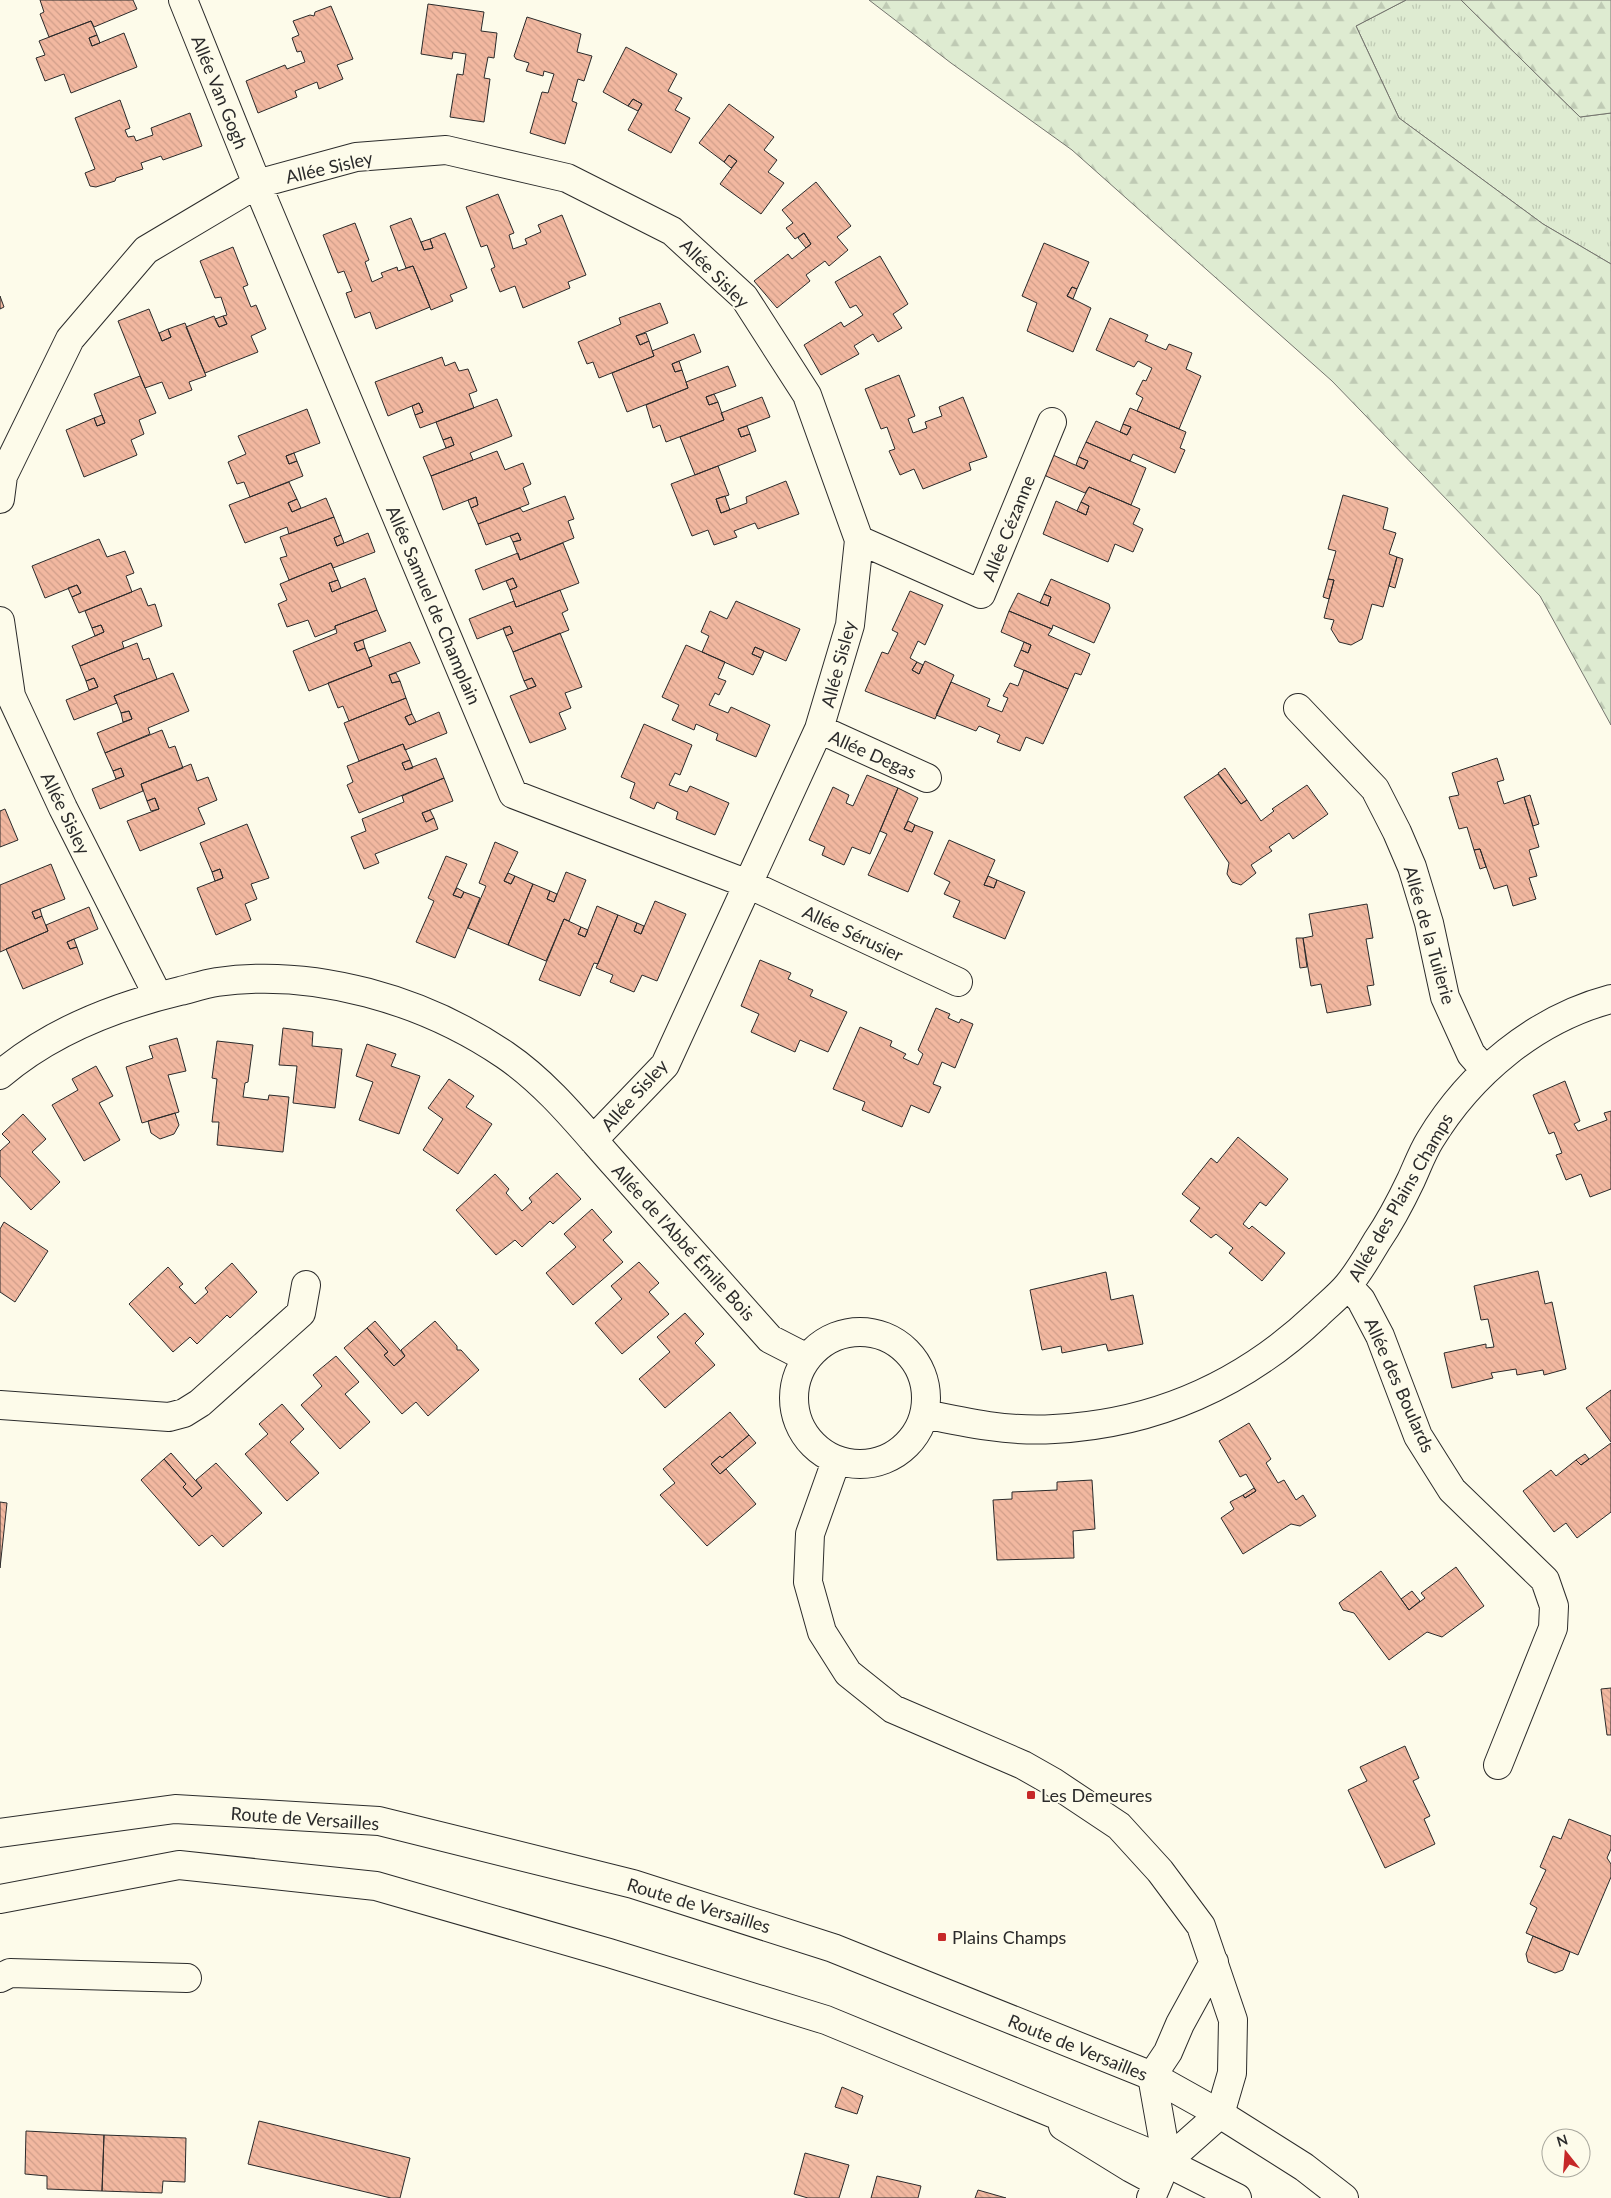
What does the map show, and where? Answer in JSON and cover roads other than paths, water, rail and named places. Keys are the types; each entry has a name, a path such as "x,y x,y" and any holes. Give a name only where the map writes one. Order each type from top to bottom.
{"street":[{"name":"Allée Van Gogh","path":"183,0 256,184"},
{"name":"Allée Sisley","path":"0,499 3,476 70,339 146,250 256,184 356,156 446,150 567,178 672,231 744,297 807,394 859,540 850,626 819,729 665,1065 593,1140"},
{"name":"Allée Samuel de Champlain","path":"256,184 513,794 748,884"},
{"name":"Allée Cézanne","path":"859,540 981,594 1052,422"},
{"name":"Allée Sisley","path":"0,621 11,696 63,808 158,996"},
{"name":"Allée de la Tuilerie","path":"1298,708 1375,789 1398,832 1412,867 1429,923 1444,997 1471,1054 1485,1070"},
{"name":"Allée Degas","path":"819,729 927,778"},
{"name":"Allée Sérusier","path":"748,884 958,982"},
{"name":"Allée de l'Abbé Émile Bois","path":"0,1075 54,1039 104,1014 158,996 217,982 278,979 339,986 398,1001 454,1024 506,1056 553,1095 770,1339 807,1358"},
{"name":"Allée des Plains Champs","path":"925,1414 988,1427 1053,1430 1118,1422 1180,1403 1247,1370 1292,1338 1348,1286 1378,1240 1429,1142 1454,1104 1485,1070 1533,1033 1588,1005 1611,999"},
{"path":"0,1405 169,1417 184,1413 200,1403 301,1313 306,1285"},
{"name":"Allée des Boulards","path":"1348,1286 1361,1300 1380,1336 1418,1436 1452,1490 1545,1580 1554,1606 1553,1628 1498,1764"},
{"path":"852,1332 869,1333 900,1345 911,1356 919,1369 924,1383 926,1398 925,1414 918,1431 906,1446 891,1457 873,1464 855,1465 836,1461 818,1451 804,1435 795,1417 793,1396 795,1382 807,1358 820,1345 835,1337 852,1332"},
{"path":"836,1461 810,1534 808,1582 822,1632 848,1672 893,1709 1023,1765 1054,1782 1119,1826 1160,1871 1201,1926 1233,2020 1232,2074 1220,2114 1158,2180"},
{"name":"Route de Versailles","path":"0,1833 175,1809 379,1821 633,1884 833,1948 1152,2076 1220,2114 1304,2167 1344,2198"},
{"path":"2,1899 178,1865 376,1886 609,1952 826,2020 1028,2104 1158,2180 1237,2198"},
{"path":"1158,2180 1152,2076 1168,2052 1180,2024 1214,1962"},
{"path":"0,1978 10,1973 187,1978"}],"place":[{"name":"Les Demeures","path":"1031,1795"},
{"name":"Plains Champs","path":"942,1937"}]}
